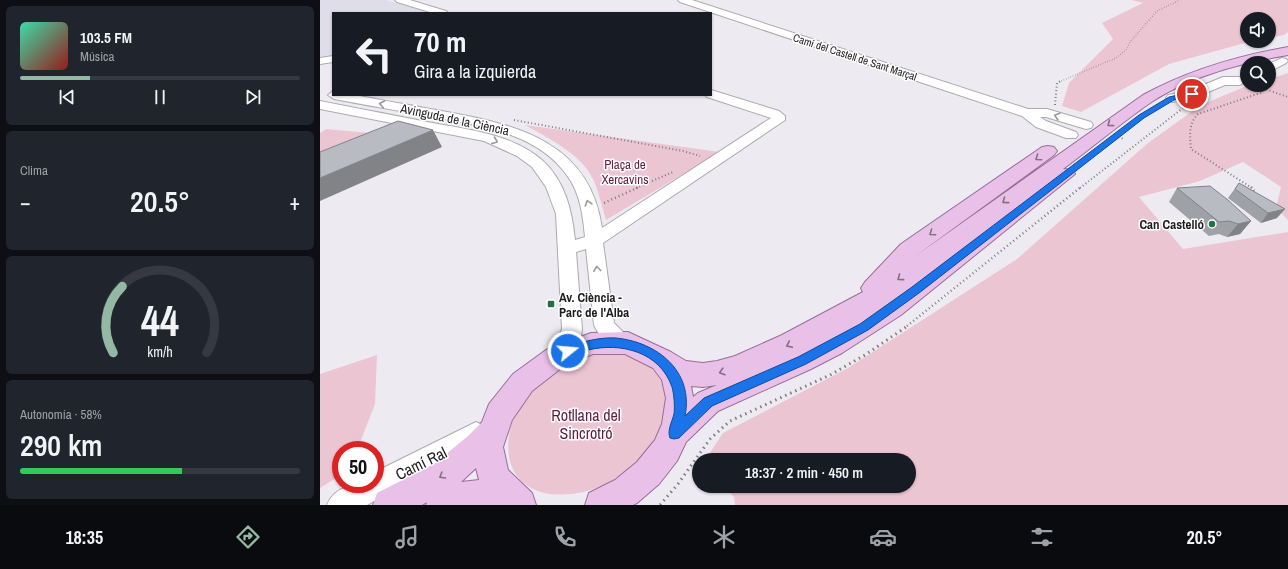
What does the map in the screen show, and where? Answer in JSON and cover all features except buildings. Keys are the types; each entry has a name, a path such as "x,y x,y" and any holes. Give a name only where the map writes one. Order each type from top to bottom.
{"main road":[{"path":"861,306 888,270 909,249 1078,130 1131,95 1164,78 1217,59 1282,54"},
{"path":"389,505 445,475 479,446 495,424 508,399 525,379 540,367 562,354 588,345 621,343 649,351 666,364 686,374 703,375 726,371 792,344 861,306 1148,98 1172,85 1211,70 1254,58 1282,54"},
{"path":"674,433 708,402 808,358 833,345 886,312 1142,117 1179,102 1210,81 1240,71"},
{"path":"601,505 629,496 660,459 674,433 680,413 680,395 675,378 666,364"},
{"path":"495,424 489,449 490,465 495,480 512,499"},
{"path":"442,505 459,498 512,499"}],"street":[{"path":"400,0 440,12"},
{"name":"Camí del Castell de Sant Marçal","path":"683,0 1027,114 1041,124 1078,130"},
{"path":"1276,65 1282,54"},
{"path":"320,61 332,59"},
{"path":"1179,102 1192,94 1224,81 1240,81"},
{"name":"Avinguda de la Ciència","path":"320,92 332,95"},
{"path":"566,248 594,241 778,120 778,116 774,114 712,94"},
{"name":"Avinguda de la Ciència","path":"339,96 484,123 521,134 535,140 560,157 578,179 590,208 604,324 609,334 621,343"},
{"name":"Avinguda de la Ciència","path":"320,105 488,138 522,153 537,164 554,186 563,211 572,330 562,354"},
{"name":"Camí del Castell de Sant Marçal","path":"1027,114 1047,113 1078,130"},
{"name":"Camí Ral","path":"348,500 464,442 495,424"}],"path":[{"path":"1047,113 1054,108 1056,102 1057,83 1116,58 1126,50 1130,42 1156,11 1180,0"},
{"path":"1257,195 1250,186 1191,150 1190,124 1192,119 1198,114 1263,92"},
{"path":"1274,92 1288,97"},
{"path":"660,505 681,483 712,435 730,421 830,375 899,333 1154,128 1179,102"},
{"path":"514,120 675,150 704,157 698,160"},
{"path":"604,203 677,170"}],"shaded area":[{"path":"320,0 386,0 427,12 332,12 332,57 320,59"}],"green space":[{"path":"1132,0 1288,0 1288,32 1284,35 1276,37 1276,12 1240,12 1240,44 1169,64 1081,112 1062,106 1069,83 1113,39 1102,23 1143,3"},
{"path":"1288,73 1288,220 1276,208 1281,187 1243,162 1200,181 1139,197 1183,249 1288,232 1288,505 735,505 734,497 730,493 916,493 916,453 710,453 723,433 848,368 1017,259 1148,143 1201,105 1240,89 1240,92 1276,92 1276,77"},
{"name":"Plaça de Xercavins","path":"525,125 720,152 606,220 594,181 582,163 564,148"},
{"path":"326,129 404,136 320,172 320,133"},
{"name":"Rotllana del Sincrotró","path":"613,353 645,364 662,382 666,407 658,433 640,458 615,479 584,492 550,494 533,489 520,480 513,468 509,454 509,440 512,424 526,396 550,375 574,361 592,355"},
{"path":"377,355 375,404 361,441 332,441 332,481 320,488 320,374"}],"place":[{"name":"Can Castelló","path":"1212,224"},
{"name":"Av. Ciència - Parc de l'Alba","path":"551,304"}],"route":[{"path":"568,351 588,345 615,343 638,347 649,351 658,357 666,364 672,373 679,389 680,413 674,433 708,402 802,361 864,327 916,290 1142,117 1172,98 1192,94"}]}
